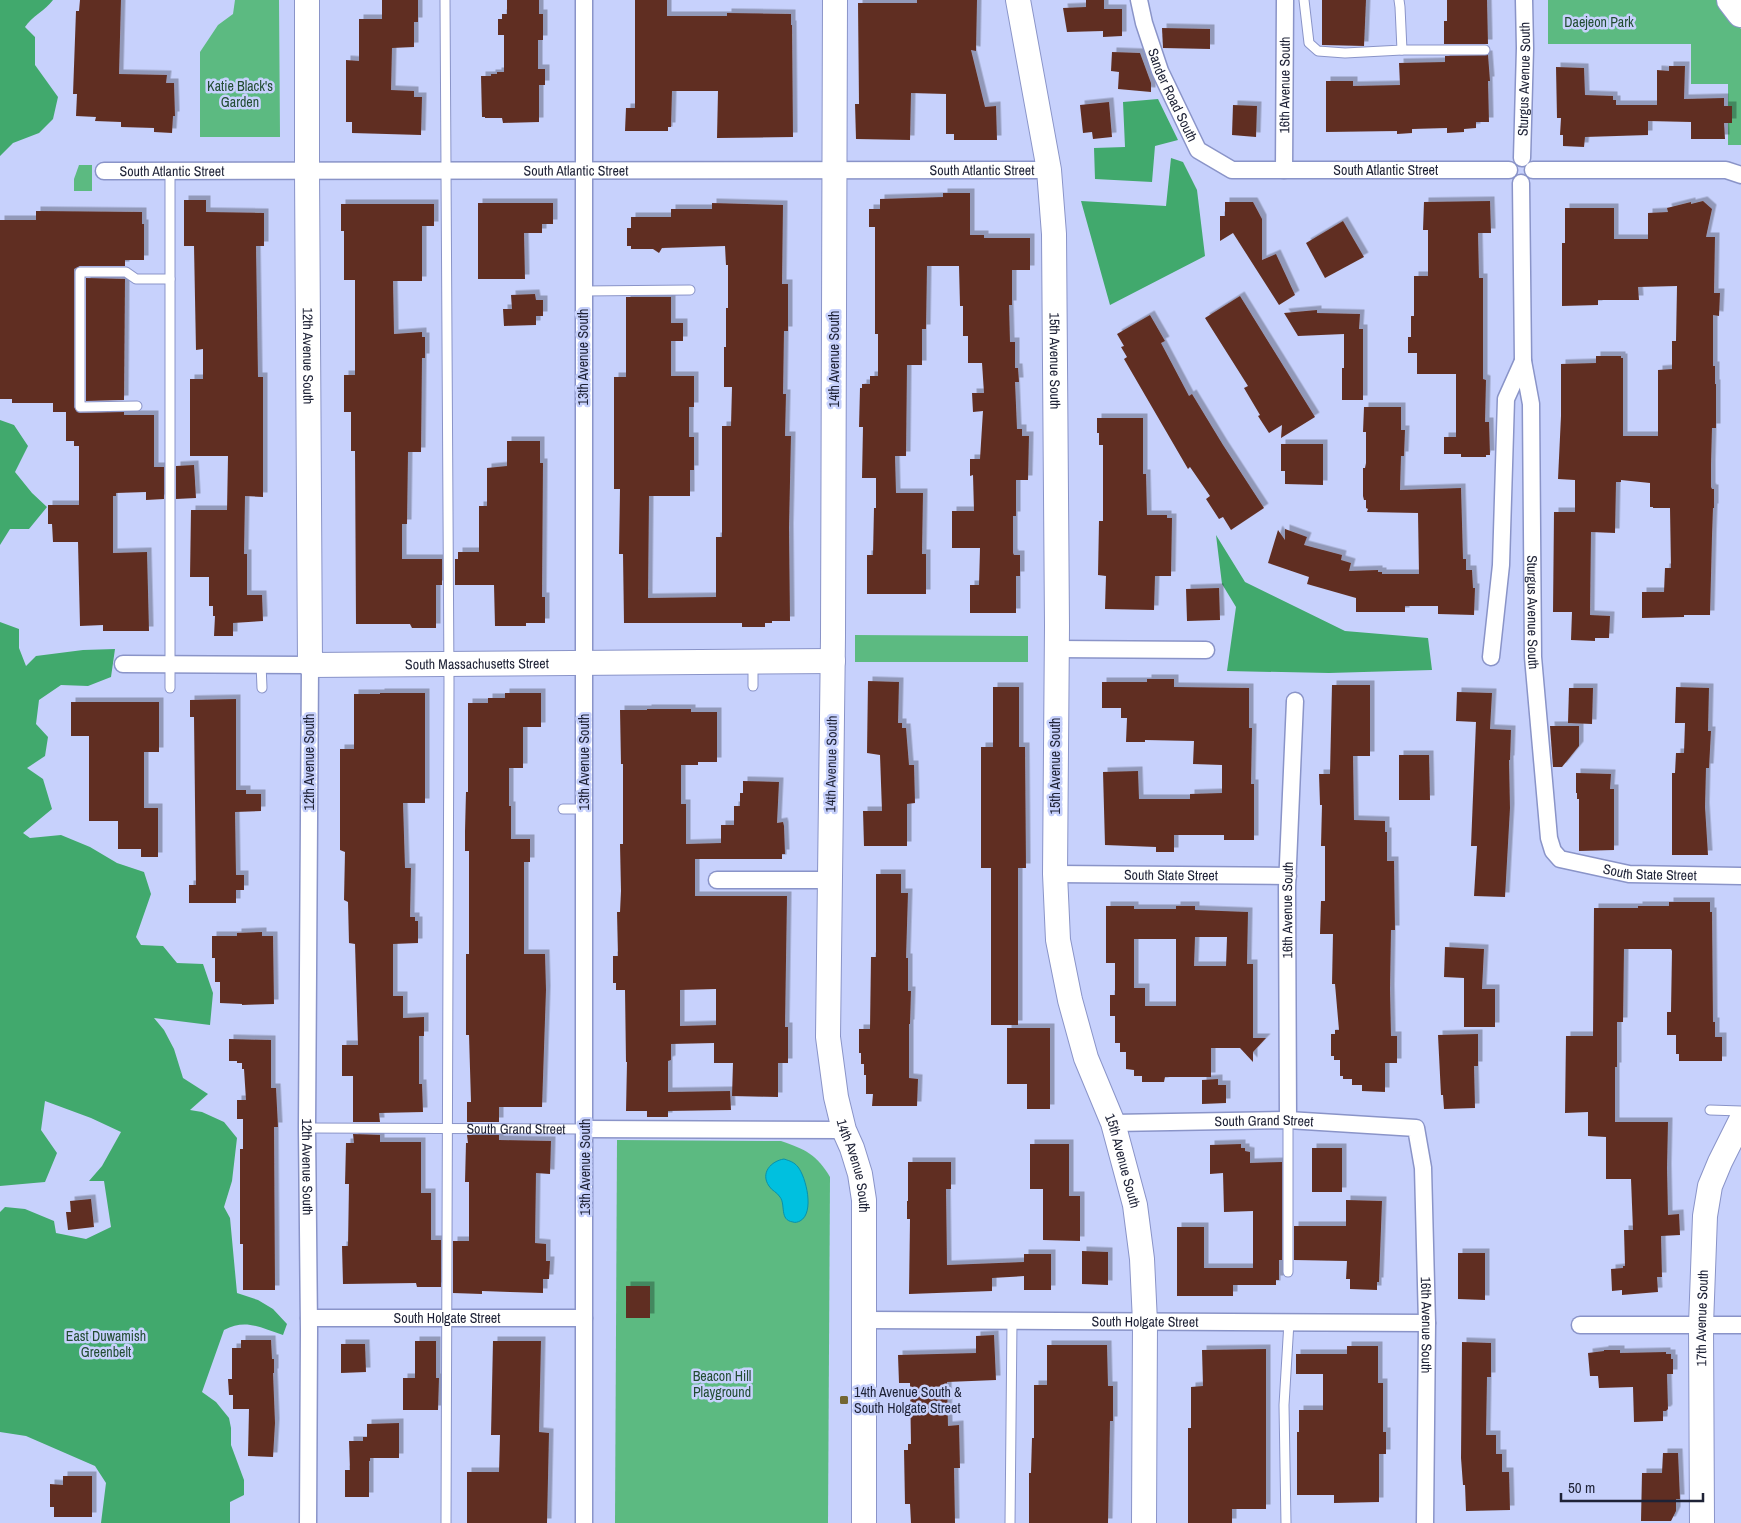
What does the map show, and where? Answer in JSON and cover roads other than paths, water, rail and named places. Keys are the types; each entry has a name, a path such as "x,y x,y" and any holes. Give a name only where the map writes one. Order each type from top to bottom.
{"highway":[{"path":"1731,0 1741,13"}],"street":[{"name":"12th Avenue South","path":"308,0 307,171 310,665 307,1128 309,1318 308,1523"},
{"name":"13th Avenue South","path":"584,0 584,1523"},
{"name":"14th Avenue South","path":"835,0 833,661 828,1037 831,1071 844,1130 860,1174 864,1200 864,1523"},
{"name":"15th Avenue South","path":"1018,0 1048,170 1054,234 1056,650 1054,874 1058,940 1070,1000 1086,1058 1114,1122 1135,1205 1142,1259 1144,1322 1144,1523"},
{"name":"Sander Road South","path":"1139,0 1144,23 1160,71 1198,150 1232,170"},
{"name":"16th Avenue South","path":"1284,170 1285,0"},
{"name":"Sturgus Avenue South","path":"1522,158 1525,48 1524,0"},
{"path":"1522,158 1531,162 1533,170 1529,180 1521,183 1510,177 1508,170 1513,161 1522,158"},
{"name":"South Atlantic Street","path":"104,171 1048,170"},
{"name":"South Atlantic Street","path":"1232,170 1508,170"},
{"path":"1533,170 1726,170 1740,174"},
{"name":"Sturgus Avenue South","path":"1521,183 1523,362 1531,404 1533,657 1550,838 1553,851 1560,859"},
{"name":"Sturgus Avenue South","path":"1490,657 1501,565 1506,399 1523,362"},
{"path":"1056,650 1206,650"},
{"name":"South Massachusetts Street","path":"123,664 310,665 833,661"},
{"name":"16th Avenue South","path":"1288,1120 1288,876 1295,700"},
{"name":"South State Street","path":"1560,859 1629,874 1741,876"},
{"name":"South State Street","path":"1054,874 1288,876"},
{"path":"717,880 829,880"},
{"name":"South Grand Street","path":"1114,1122 1288,1120 1416,1128"},
{"name":"17th Avenue South","path":"1702,1523 1701,1325 1705,1216 1710,1186 1741,1120"},
{"name":"16th Avenue South","path":"1416,1128 1423,1168 1427,1324 1426,1523"},
{"name":"South Grand Street","path":"585,1129 844,1130"},
{"name":"South Holgate Street","path":"309,1318 584,1318"},
{"name":"South Holgate Street","path":"864,1320 1427,1324"},
{"path":"1580,1325 1741,1325"}],"lane":[{"path":"445,0 449,664 446,1523"},
{"path":"1304,0 1308,43 1318,51 1345,53 1402,50 1485,50"},
{"path":"1399,0 1402,50"},
{"path":"170,171 170,688"},
{"path":"137,406 80,407 80,272 126,272 136,279 170,279"},
{"path":"583,291 690,290"},
{"path":"753,662 753,686"},
{"path":"261,664 262,688"},
{"path":"563,809 584,808"},
{"path":"1710,1110 1741,1111"},
{"path":"1288,1120 1288,1272"},
{"name":"South Grand Street","path":"307,1128 585,1129"},
{"path":"1010,1523 1012,1321"},
{"path":"1286,1523 1284,1405 1289,1322"}],"water":[{"path":"784,1159 798,1167 804,1179 808,1195 805,1217 796,1222 789,1221 784,1215 782,1200 770,1188 766,1177 766,1172 771,1165"}],"place":[{"name":"14th Avenue South & South Holgate Street","path":"844,1400"}],"park label":[{"name":"Daejeon Park","path":"1599,22"},
{"name":"Katie Black's Garden","path":"240,94"},
{"name":"East Duwamish Greenbelt","path":"106,1344"},
{"name":"Beacon Hill Playground","path":"722,1384"}]}
